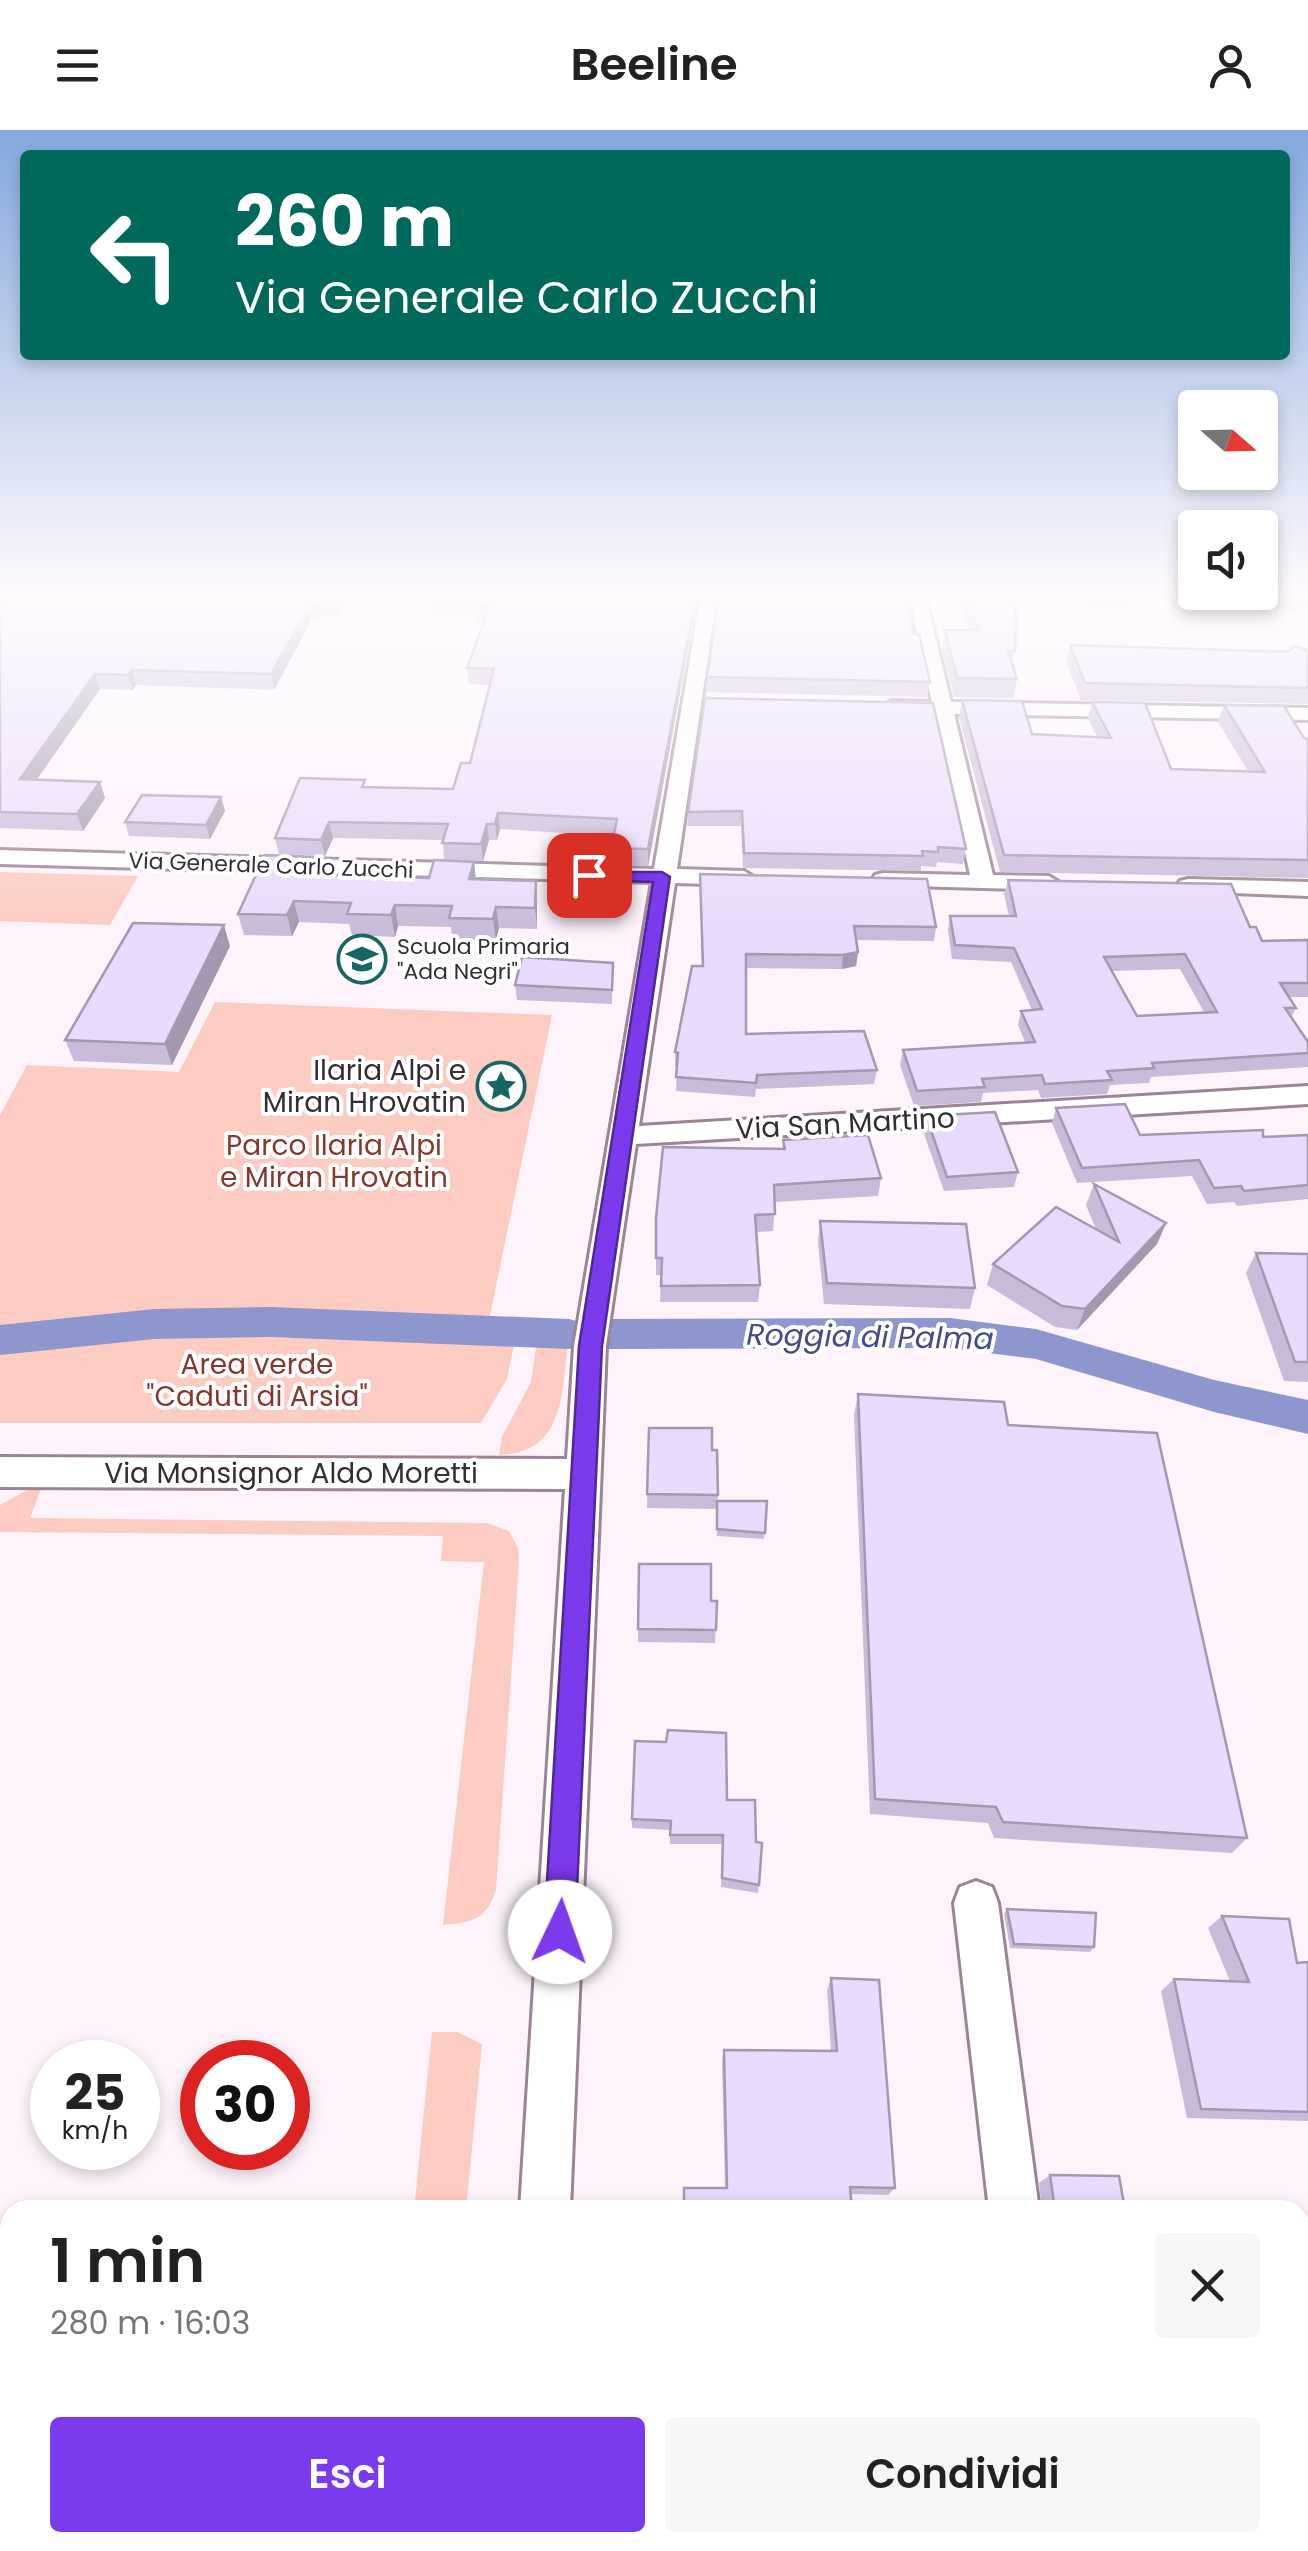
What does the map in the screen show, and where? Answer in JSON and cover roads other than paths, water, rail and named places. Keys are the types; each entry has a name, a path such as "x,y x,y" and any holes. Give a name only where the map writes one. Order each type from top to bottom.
{"street":[{"path":"545,2200 590,1346 662,877 701,708"},
{"path":"982,882 944,708 1298,714 1300,736"},
{"name":"Via Generale Carlo Zucchi","path":"0,856 766,879"},
{"path":"865,880 1070,884"},
{"path":"1170,886 1308,889"},
{"name":"Via San Martino","path":"622,1136 1308,1096"},
{"name":"Via Monsignor Aldo Moretti","path":"0,1472 581,1474"},
{"path":"976,1903 1013,2200"}],"waterway":[{"name":"Roggia di Palma","path":"0,1340 154,1324 270,1322 569,1334"},
{"name":"Roggia di Palma","path":"603,1334 950,1333 1036,1344 1214,1396 1308,1417"}],"place":[{"name":"Scuola Primaria \"Ada Negri\"","path":"362,959"},
{"name":"Ilaria Alpi e Miran Hrovatin","path":"501,1086"}],"park label":[{"name":"Parco Ilaria Alpi e Miran Hrovatin","path":"334,1161"},
{"name":"Area verde \"Caduti di Arsia\"","path":"257,1380"}]}
